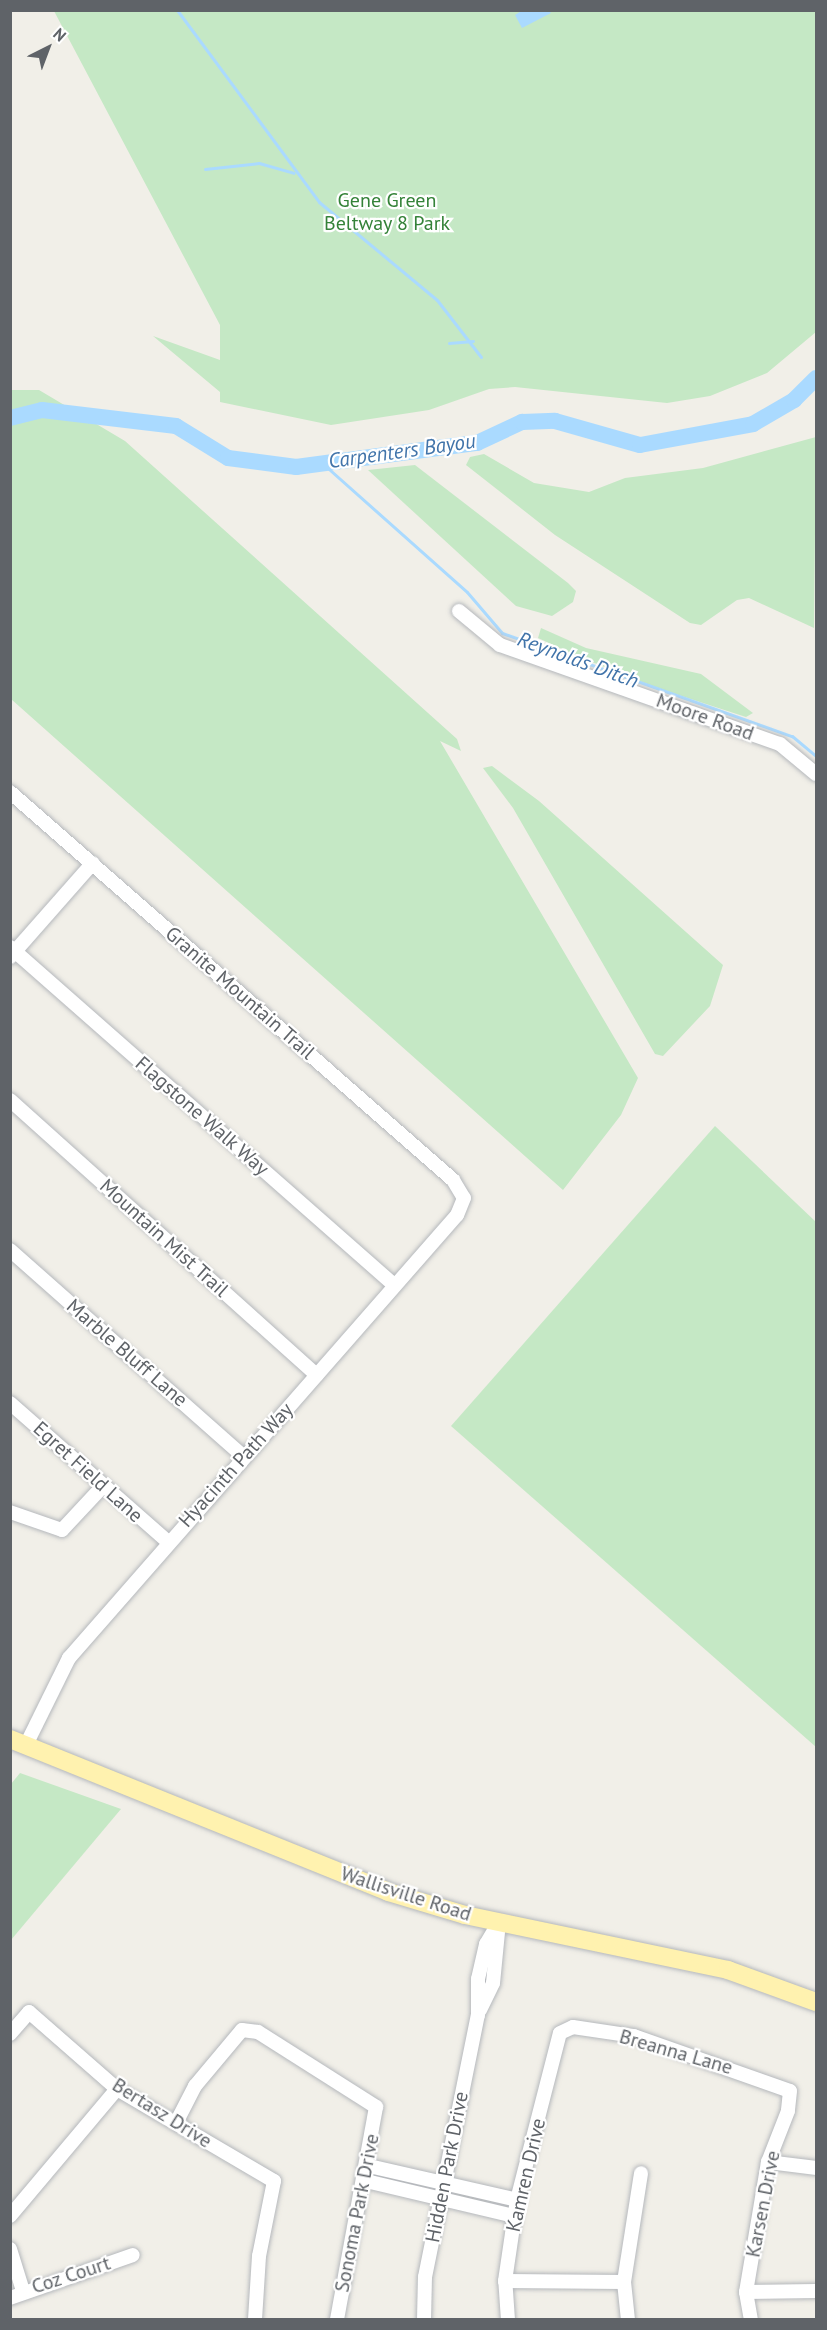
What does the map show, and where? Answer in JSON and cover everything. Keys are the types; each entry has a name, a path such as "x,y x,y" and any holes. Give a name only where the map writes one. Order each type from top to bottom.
{"main road":[{"name":"Wallisville Road","path":"18,1742 285,1854 388,1892 499,1922 728,1970 816,2002"}],"street":[{"name":"Moore Road","path":"459,611 500,645 780,744 816,774"},
{"name":"Granite Mountain Trail","path":"10,792 453,1180 464,1198"},
{"path":"12,952 93,863"},
{"name":"Flagstone Walk Way","path":"12,952 394,1285"},
{"name":"Mountain Mist Trail","path":"10,1100 317,1375"},
{"name":"Hyacinth Path Way","path":"18,1742 69,1658 167,1541 457,1215 464,1198"},
{"name":"Marble Bluff Lane","path":"10,1250 243,1456"},
{"name":"Egret Field Lane","path":"10,1403 167,1541"},
{"path":"10,1512 62,1530 103,1486"},
{"name":"Hidden Park Drive","path":"424,2319 443,2182 478,2014 493,1983 499,1922"},
{"name":"Bertasz Drive","path":"10,2034 28,2012 117,2089 274,2181 259,2256 255,2319"},
{"name":"Breanna Lane","path":"560,2033 573,2027 634,2036 790,2091"},
{"name":"Sonoma Park Drive","path":"176,2123 195,2086 242,2030 267,2037 375,2107 369,2166 337,2319"},
{"name":"Kamren Drive","path":"508,2319 505,2281 514,2216 560,2033"},
{"path":"10,2216 117,2089"},
{"name":"Karsen Drive","path":"752,2319 746,2292 768,2162 788,2111 790,2091"},
{"path":"768,2162 816,2168"},
{"path":"369,2166 517,2200"},
{"path":"628,2319 624,2282 641,2174"},
{"path":"366,2181 514,2216"},
{"path":"10,2249 17,2294"},
{"name":"Coz Court","path":"17,2294 133,2255"},
{"path":"505,2281 624,2282"},
{"path":"746,2292 816,2291"}],"green space":[{"name":"Gene Green Beltway 8 Park","path":"54,11 816,11 816,332 767,373 710,396 667,403 515,387 489,389 429,410 331,425 220,402 220,392 153,336 220,360 220,325"},
{"path":"11,390 39,390 125,441 457,739 461,751 440,741 638,1078 621,1115 563,1190 11,699"},
{"path":"816,437 814,628 749,598 737,600 701,625 690,623 555,535 466,465 470,457 484,454 534,483 589,492 625,478 703,468"},
{"path":"415,465 568,583 576,591 573,602 552,616 516,606 368,470"},
{"path":"541,628 586,648 701,674 753,713 746,717 657,688 577,656 538,638"},
{"path":"492,766 539,801 723,965 710,1006 663,1056 655,1054 513,808 483,768"},
{"path":"715,1126 816,1222 816,1747 451,1426"},
{"path":"20,1773 121,1809 11,1940 11,1784"}],"water":[{"path":"523,10 551,13 522,28 515,15"}],"waterway":[{"path":"177,10 319,202 437,300 481,357"},
{"path":"205,169 259,163 294,173"},
{"path":"449,343 473,341"},
{"name":"Carpenters Bayou","path":"10,418 42,410 176,426 228,458 296,467 477,443 522,422 555,421 640,445 753,424 794,400 816,378"},
{"name":"Carpenters Bayou","path":"477,435 477,443"},
{"name":"Reynolds Ditch","path":"321,462 467,592 502,633 792,736 816,756"}]}
